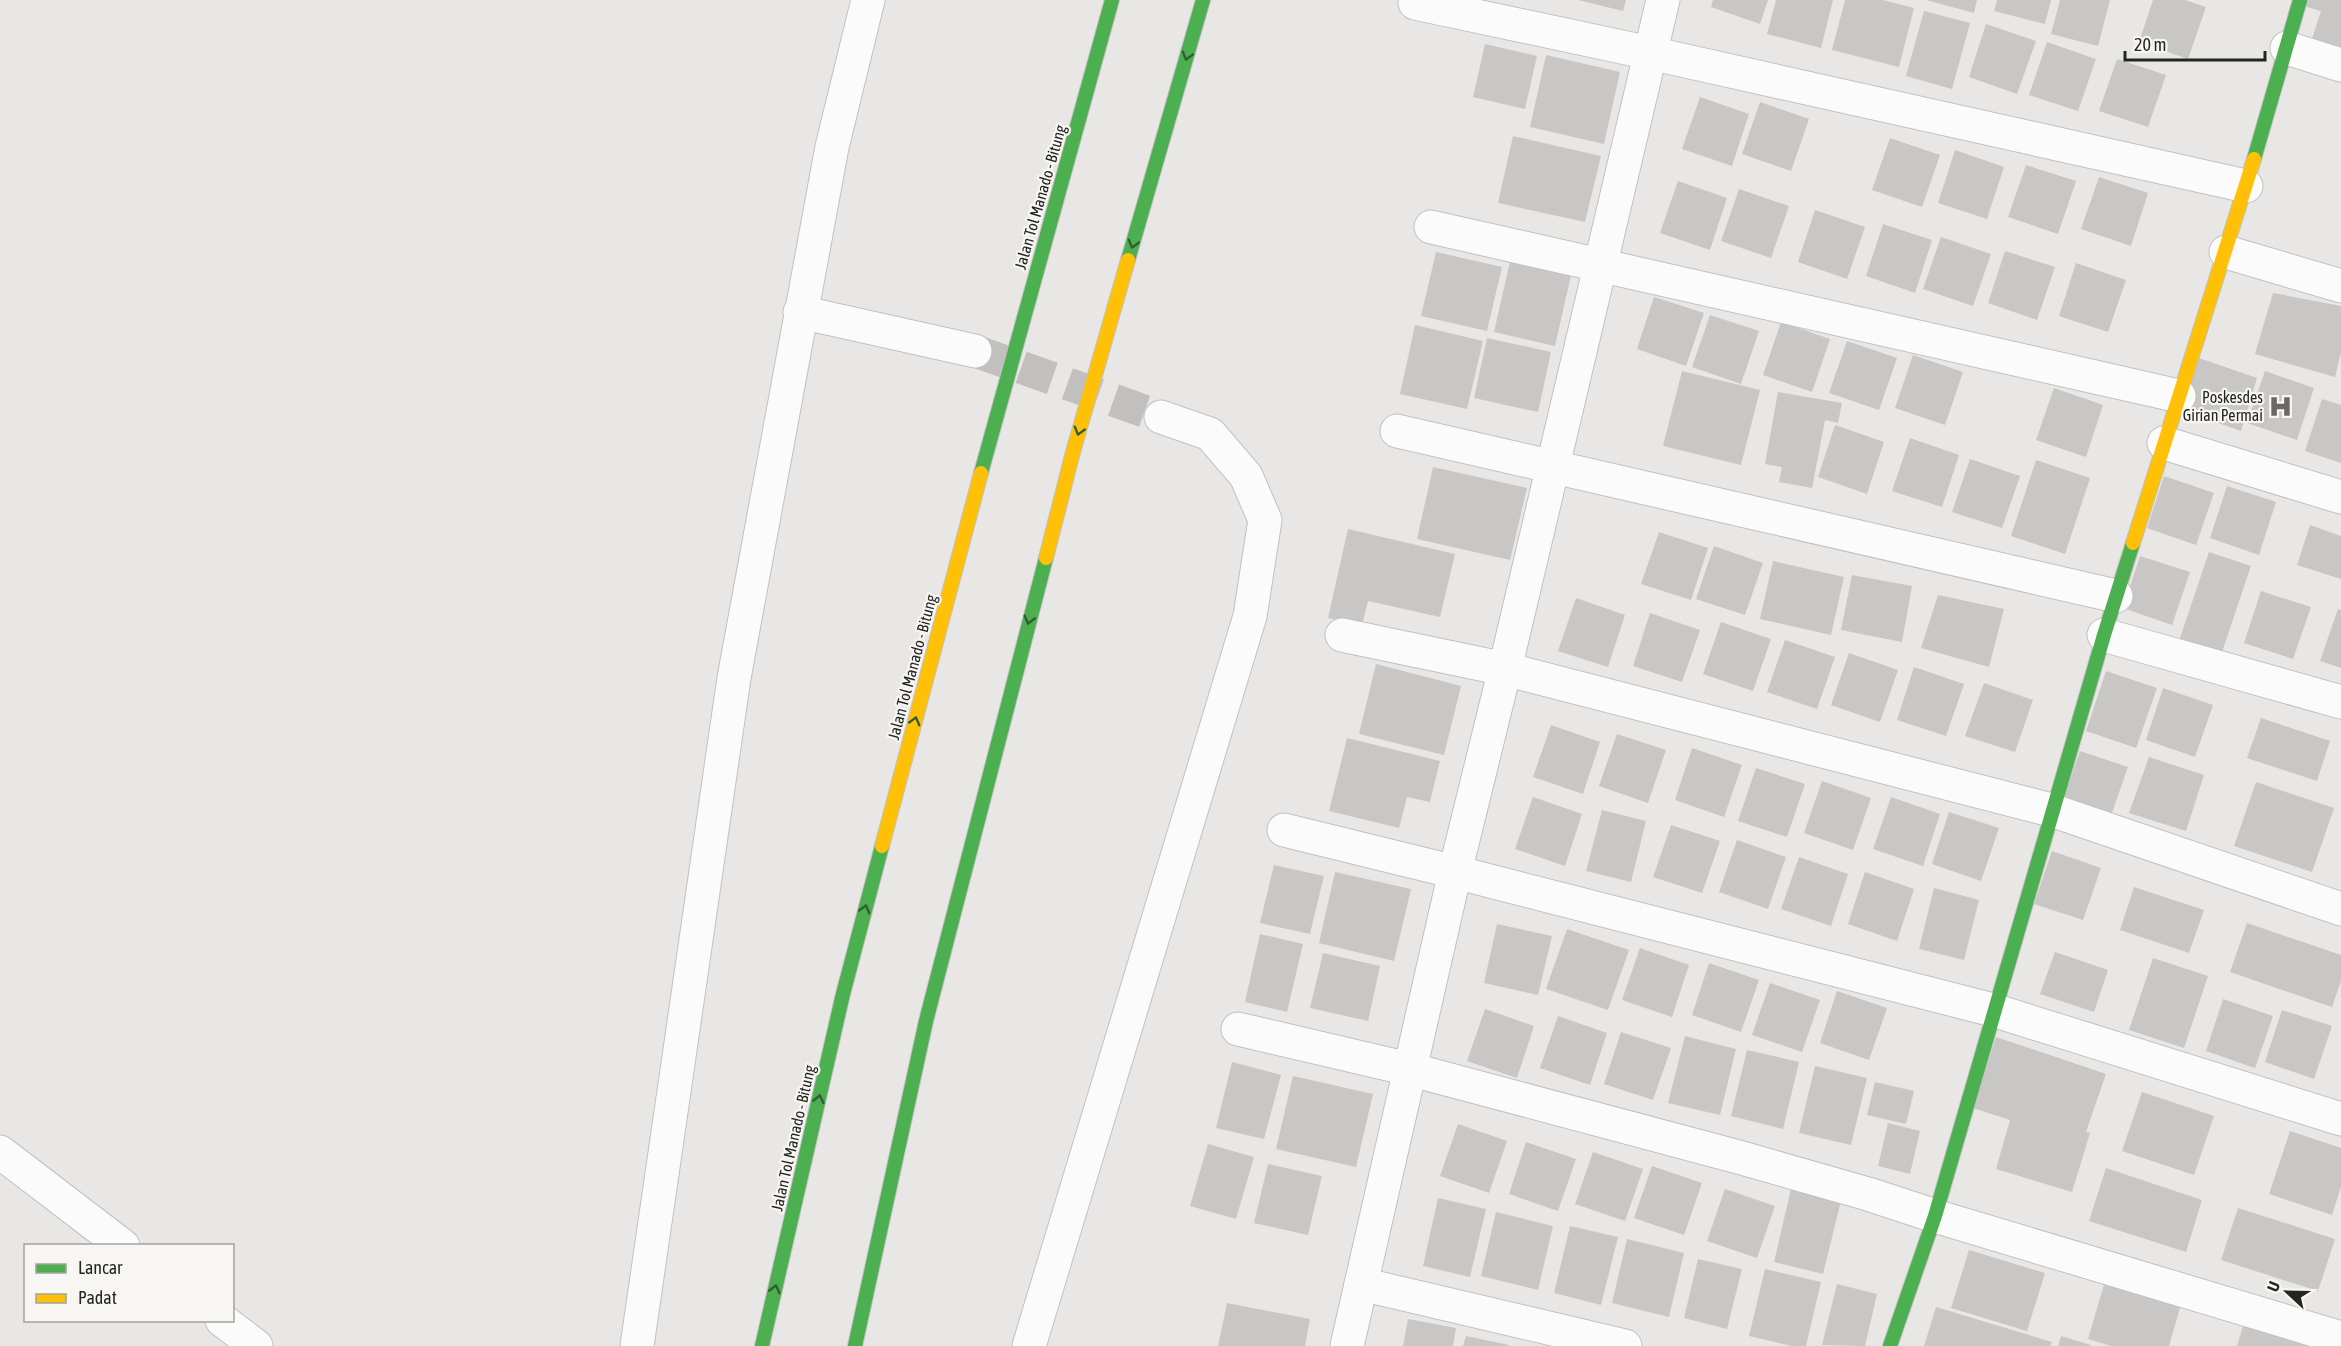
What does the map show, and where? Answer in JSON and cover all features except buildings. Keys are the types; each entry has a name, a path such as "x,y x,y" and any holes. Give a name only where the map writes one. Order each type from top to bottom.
{"main road":[{"name":"Jalan Tol Manado - Bitung","path":"762,1346 843,994 991,435 1112,0"},
{"path":"855,1346 926,1021 1055,521 1203,0"},
{"path":"1890,1346 1935,1216 2051,810 2116,596 2226,252 2300,0"}],"street":[{"path":"637,1346 734,678 832,147 868,0"},
{"path":"1347,1346 1455,872 1663,0"},
{"path":"1415,3 2246,186"},
{"path":"2287,48 2341,65"},
{"path":"1431,227 2179,396"},
{"path":"2226,252 2341,286"},
{"path":"800,312 975,351"},
{"path":"1029,1346 1250,616 1265,520 1246,476 1210,434 1161,417"},
{"path":"1397,431 2116,596"},
{"path":"2164,443 2341,497"},
{"path":"1342,635 1505,669 2051,810 2341,909"},
{"path":"2104,635 2341,702"},
{"path":"1284,830 1993,1010 2341,1119"},
{"path":"1238,1029 1409,1069 1742,1158 2341,1338"},
{"path":"0,1152 122,1244"},
{"path":"1361,1284 1625,1346"},
{"path":"225,1322 256,1346"}],"tunnel":[{"path":"975,351 1161,417"}],"traffic: fast":[{"path":"981,473 1112,0"},
{"path":"1128,260 1203,0"},
{"path":"2254,159 2300,0"},
{"path":"1890,1346 1935,1216 2104,635 2133,543"},
{"path":"855,1346 926,1021 1046,558"},
{"path":"762,1346 843,994 882,846"}],"traffic: slow":[{"path":"2133,543 2254,159"},
{"path":"1046,558 1073,452 1128,260"},
{"path":"882,846 981,473"}],"place":[{"name":"Poskesdes Girian Permai","path":"2281,406"}]}
